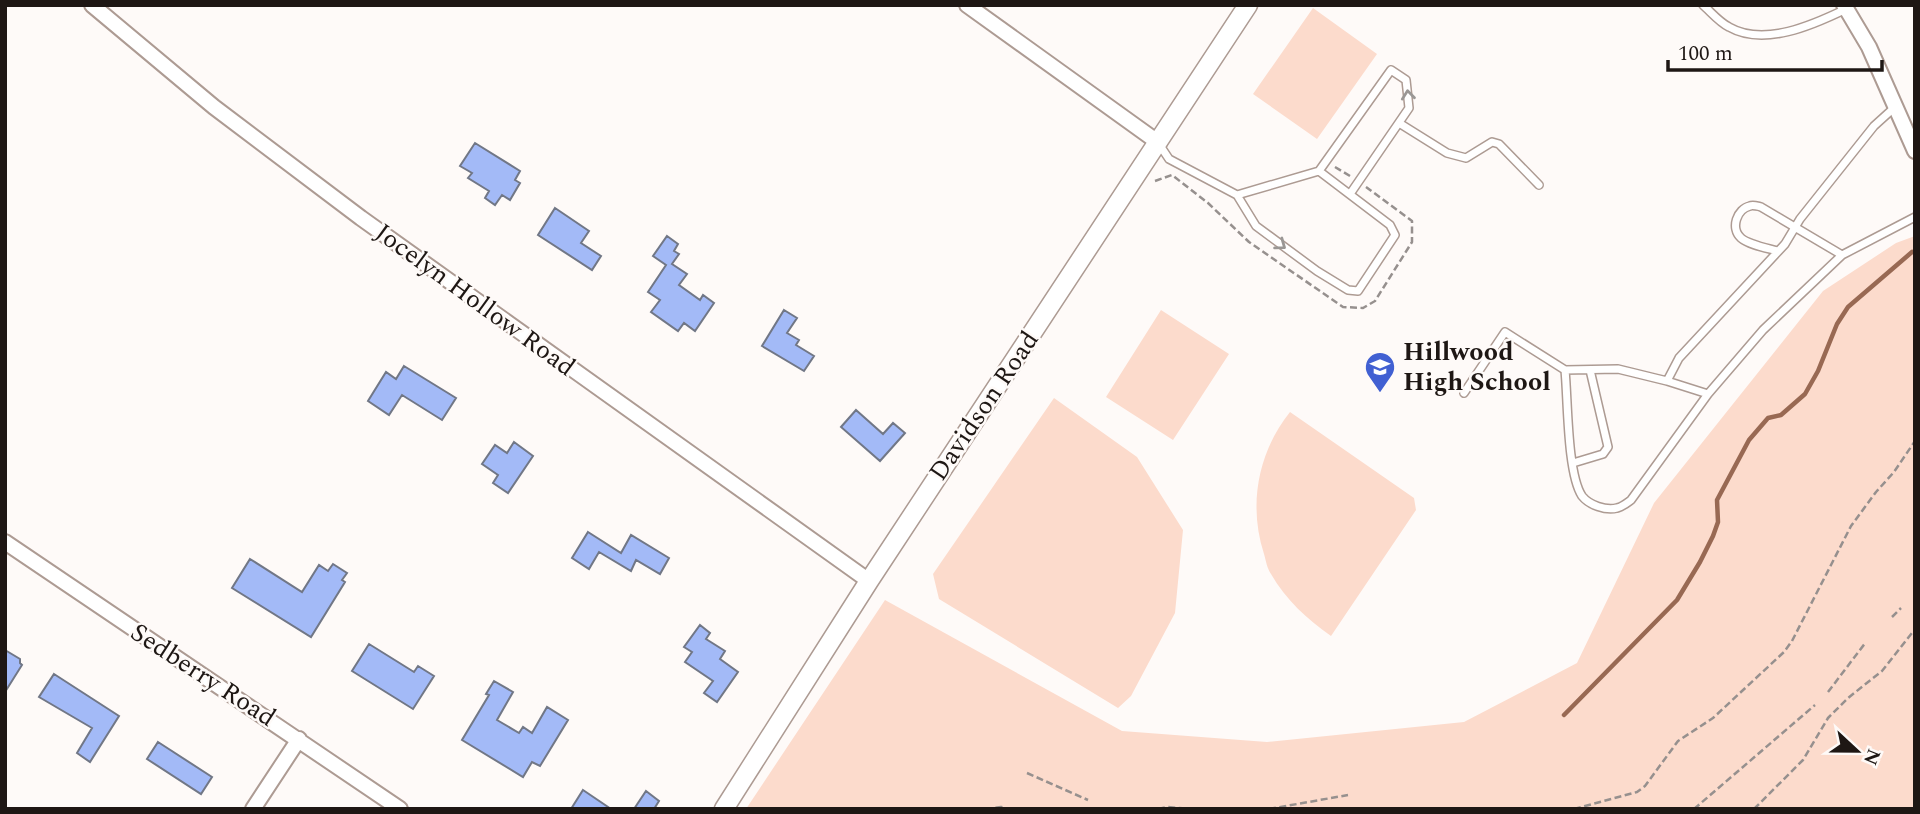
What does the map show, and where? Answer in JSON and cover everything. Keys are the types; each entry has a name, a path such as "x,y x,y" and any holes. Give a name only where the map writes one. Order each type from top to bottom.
{"street":[{"name":"Jocelyn Hollow Road","path":"92,5 214,107 361,218 869,581"},
{"path":"967,5 1159,143"},
{"name":"Davidson Road","path":"724,809 869,581 1248,5"},
{"path":"1845,7 1869,47 1915,151"},
{"name":"Sedberry Road","path":"5,542 400,809"},
{"path":"253,809 299,739"}],"lane":[{"path":"1703,5 1729,27 1763,37 1830,16 1845,7"},
{"path":"1237,195 1319,171 1391,70 1406,80 1409,108 1350,194"},
{"path":"1667,382 1679,358 1778,251 1874,126 1895,107"},
{"path":"1399,123 1447,153 1466,158 1492,142 1499,144 1539,185"},
{"path":"1159,143 1169,159 1237,195 1256,226 1317,271 1348,290 1359,291 1395,235 1391,225 1319,171"},
{"path":"1778,251 1741,238 1735,229 1736,218 1751,205 1761,207 1842,255"},
{"path":"1565,370 1574,476 1583,496 1590,503 1604,508 1619,508 1632,500 1708,394 1763,330 1842,255 1915,217"},
{"path":"1464,393 1505,332 1565,370 1618,369 1708,394"},
{"path":"1573,463 1603,454 1608,447 1590,370"}],"path":[{"path":"1335,167 1353,178"},
{"path":"1155,181 1172,175 1208,203 1249,242 1278,263 1343,307 1363,308 1375,301 1412,242 1412,222 1366,187"},
{"path":"1574,809 1637,792 1645,786 1678,741 1713,718 1784,652 1851,526 1915,441"},
{"path":"1892,617 1901,608"},
{"path":"1754,809 1803,760 1828,718 1882,671 1915,629"},
{"path":"1828,692 1866,642"},
{"path":"1694,809 1815,705"},
{"path":"1027,773 1088,800"},
{"path":"1269,809 1348,795"},
{"path":"985,809 1009,809"},
{"path":"1158,809 1192,809"}],"shaded area":[{"path":"1313,8 1377,54 1317,139 1253,94"},
{"path":"1915,236 1915,809 746,809 885,600 1122,731 1267,742 1464,722 1577,663 1654,503 1823,291 1896,243"},
{"path":"1161,310 1229,354 1173,440 1106,397"},
{"path":"1054,398 1137,457 1183,530 1175,613 1131,696 1118,708 939,599 933,574"},
{"path":"1290,412 1414,498 1416,510 1331,636 1283,592 1270,572 1259,535 1257,498 1263,462 1270,444"}],"building":[{"path":"475,143 520,171 515,180 520,183 510,200 502,195 495,205 485,198 489,191 468,178 472,173 460,166"},
{"path":"555,208 589,231 581,243 601,256 592,270 538,235"},
{"path":"667,236 678,244 674,251 679,254 672,264 687,274 679,285 700,300 703,295 714,303 695,331 684,323 678,331 651,312 660,300 648,292 666,265 653,256"},
{"path":"784,310 797,318 787,333 799,340 796,345 814,356 804,371 762,346"},
{"path":"404,366 456,398 442,420 402,395 389,415 368,401 386,372 396,379"},
{"path":"856,410 883,434 893,423 905,433 880,461 841,427"},
{"path":"514,442 533,456 508,493 493,483 498,475 482,464 495,445 507,453"},
{"path":"588,532 621,553 631,535 669,558 660,574 636,560 631,571 599,552 589,569 572,558"},
{"path":"250,559 302,592 319,565 328,571 333,564 347,573 342,580 345,582 311,637 232,588"},
{"path":"700,625 710,633 706,639 725,651 720,659 738,672 717,702 704,693 713,681 685,662 692,652 684,647"},
{"path":"369,644 414,672 418,666 434,676 413,709 352,671"},
{"path":"5,650 20,659 22,665 5,692"},
{"path":"54,674 119,716 90,762 77,753 92,728 39,697"},
{"path":"494,681 513,692 497,720 519,733 523,727 532,733 547,707 568,720 540,766 532,762 523,777 462,740 489,695 486,694"},
{"path":"158,742 212,777 201,794 147,759"},
{"path":"583,790 611,809 571,809"},
{"path":"646,791 659,801 654,809 634,809"}],"waterway":[{"path":"1564,715 1677,600 1713,536 1718,522 1717,500 1749,440 1768,418 1781,415 1805,394 1818,371 1837,324 1848,307 1912,252"}],"place":[{"name":"Hillwood High School","path":"1380,394"}]}
